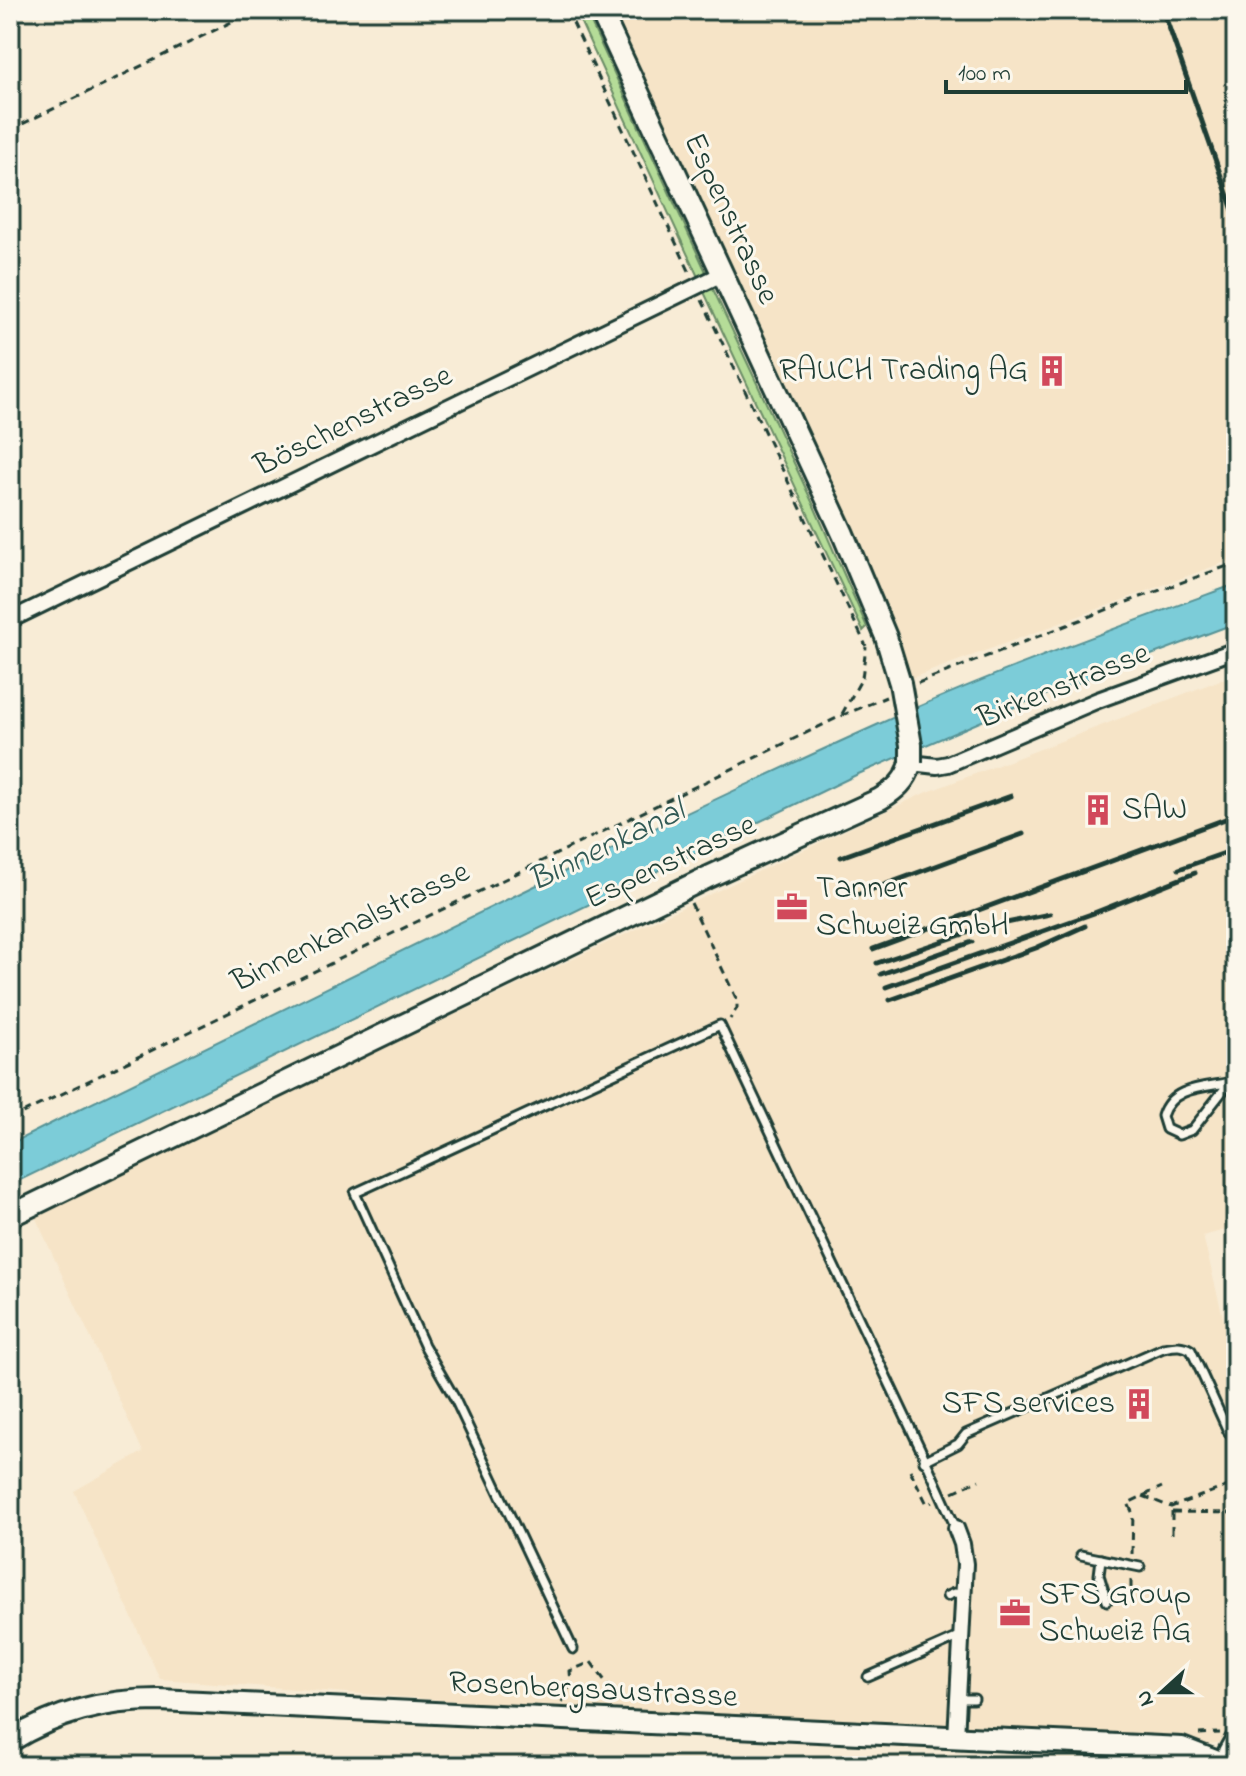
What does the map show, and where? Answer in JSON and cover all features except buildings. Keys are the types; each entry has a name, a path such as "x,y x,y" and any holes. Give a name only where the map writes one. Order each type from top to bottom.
{"street":[{"name":"Espenstrasse","path":"10,1216 684,888 880,799 895,790 908,771 911,745 901,688 886,637 843,534 600,10"},
{"name":"Böschenstrasse","path":"10,620 722,274"},
{"name":"Birkenstrasse","path":"908,771 961,759 1098,700 1236,650"},
{"path":"956,1528 965,1564 956,1738"},
{"name":"Rosenbergsaustrasse","path":"10,1741 54,1717 93,1706 148,1700 1182,1748 1236,1740"},
{"path":"1228,1766 1229,1752 1236,1740"},
{"name":"Rosenbergsaustrasse","path":"1182,1748 1228,1766"}],"lane":[{"path":"573,1649 454,1397 424,1345 355,1193 720,1025 956,1528"},
{"path":"1233,1082 1188,1133 1174,1135 1166,1129 1162,1116 1174,1096 1187,1090 1233,1082"},
{"path":"924,1461 958,1444 966,1434 1163,1348 1176,1346 1191,1350 1228,1431 1236,1441"},
{"path":"1081,1555 1136,1566"},
{"path":"1101,1559 1099,1575 1107,1601"},
{"path":"947,1596 963,1594"},
{"path":"868,1677 954,1639 961,1639"},
{"path":"958,1699 974,1699"}],"path":[{"path":"10,130 256,10"},
{"path":"567,10 866,646 862,678 841,716"},
{"name":"Binnenkanalstrasse","path":"10,1119 901,688 1236,563"},
{"path":"866,646 886,637"},
{"path":"684,888 737,1000 732,1017 720,1025"},
{"path":"1171,1509 1234,1484 1234,1543"},
{"path":"1131,1602 1136,1566 1133,1514 1128,1503 1162,1487"},
{"path":"1143,1496 1171,1509 1236,1513"},
{"path":"1171,1509 1172,1540"},
{"path":"570,1671 591,1662"}],"shaded area":[{"name":"RAUCH Trading AG","path":"601,10 1231,10 1236,50 1236,558 909,679 897,637 722,274"},
{"path":"1236,674 1236,1227 1203,1236 1236,1370 1236,1740 1181,1748 965,1739 160,1679 74,1491 143,1452 34,1214 920,795"}],"green space":[{"path":"575,10 585,10 707,274 698,277"},
{"path":"713,289 814,506 867,627 863,631 704,292"}],"water":[{"path":"1236,584 1236,623 1024,703 856,775 10,1185 10,1144 478,914 778,770 923,705 1056,651"}],"railway":[{"path":"1163,10 1236,219"},
{"path":"1235,10 1236,19"},
{"path":"841,857 1011,796"},
{"path":"873,949 1228,818"},
{"path":"854,896 1023,834"},
{"path":"1179,869 1236,849"},
{"path":"886,987 1094,913 1195,873"},
{"path":"877,963 982,928 1050,914"},
{"path":"890,1000 1036,948 1085,926"},
{"path":"881,974 972,942"}],"place":[{"name":"RAUCH Trading AG","path":"1052,371"},
{"name":"SAW","path":"1098,810"},
{"name":"Tanner Schweiz GmbH","path":"792,907"},
{"name":"SFS services","path":"1139,1404"},
{"name":"SFS Group Schweiz AG","path":"1015,1613"}],"water label":[{"name":"Binnenkanal","path":"607,847"}]}
